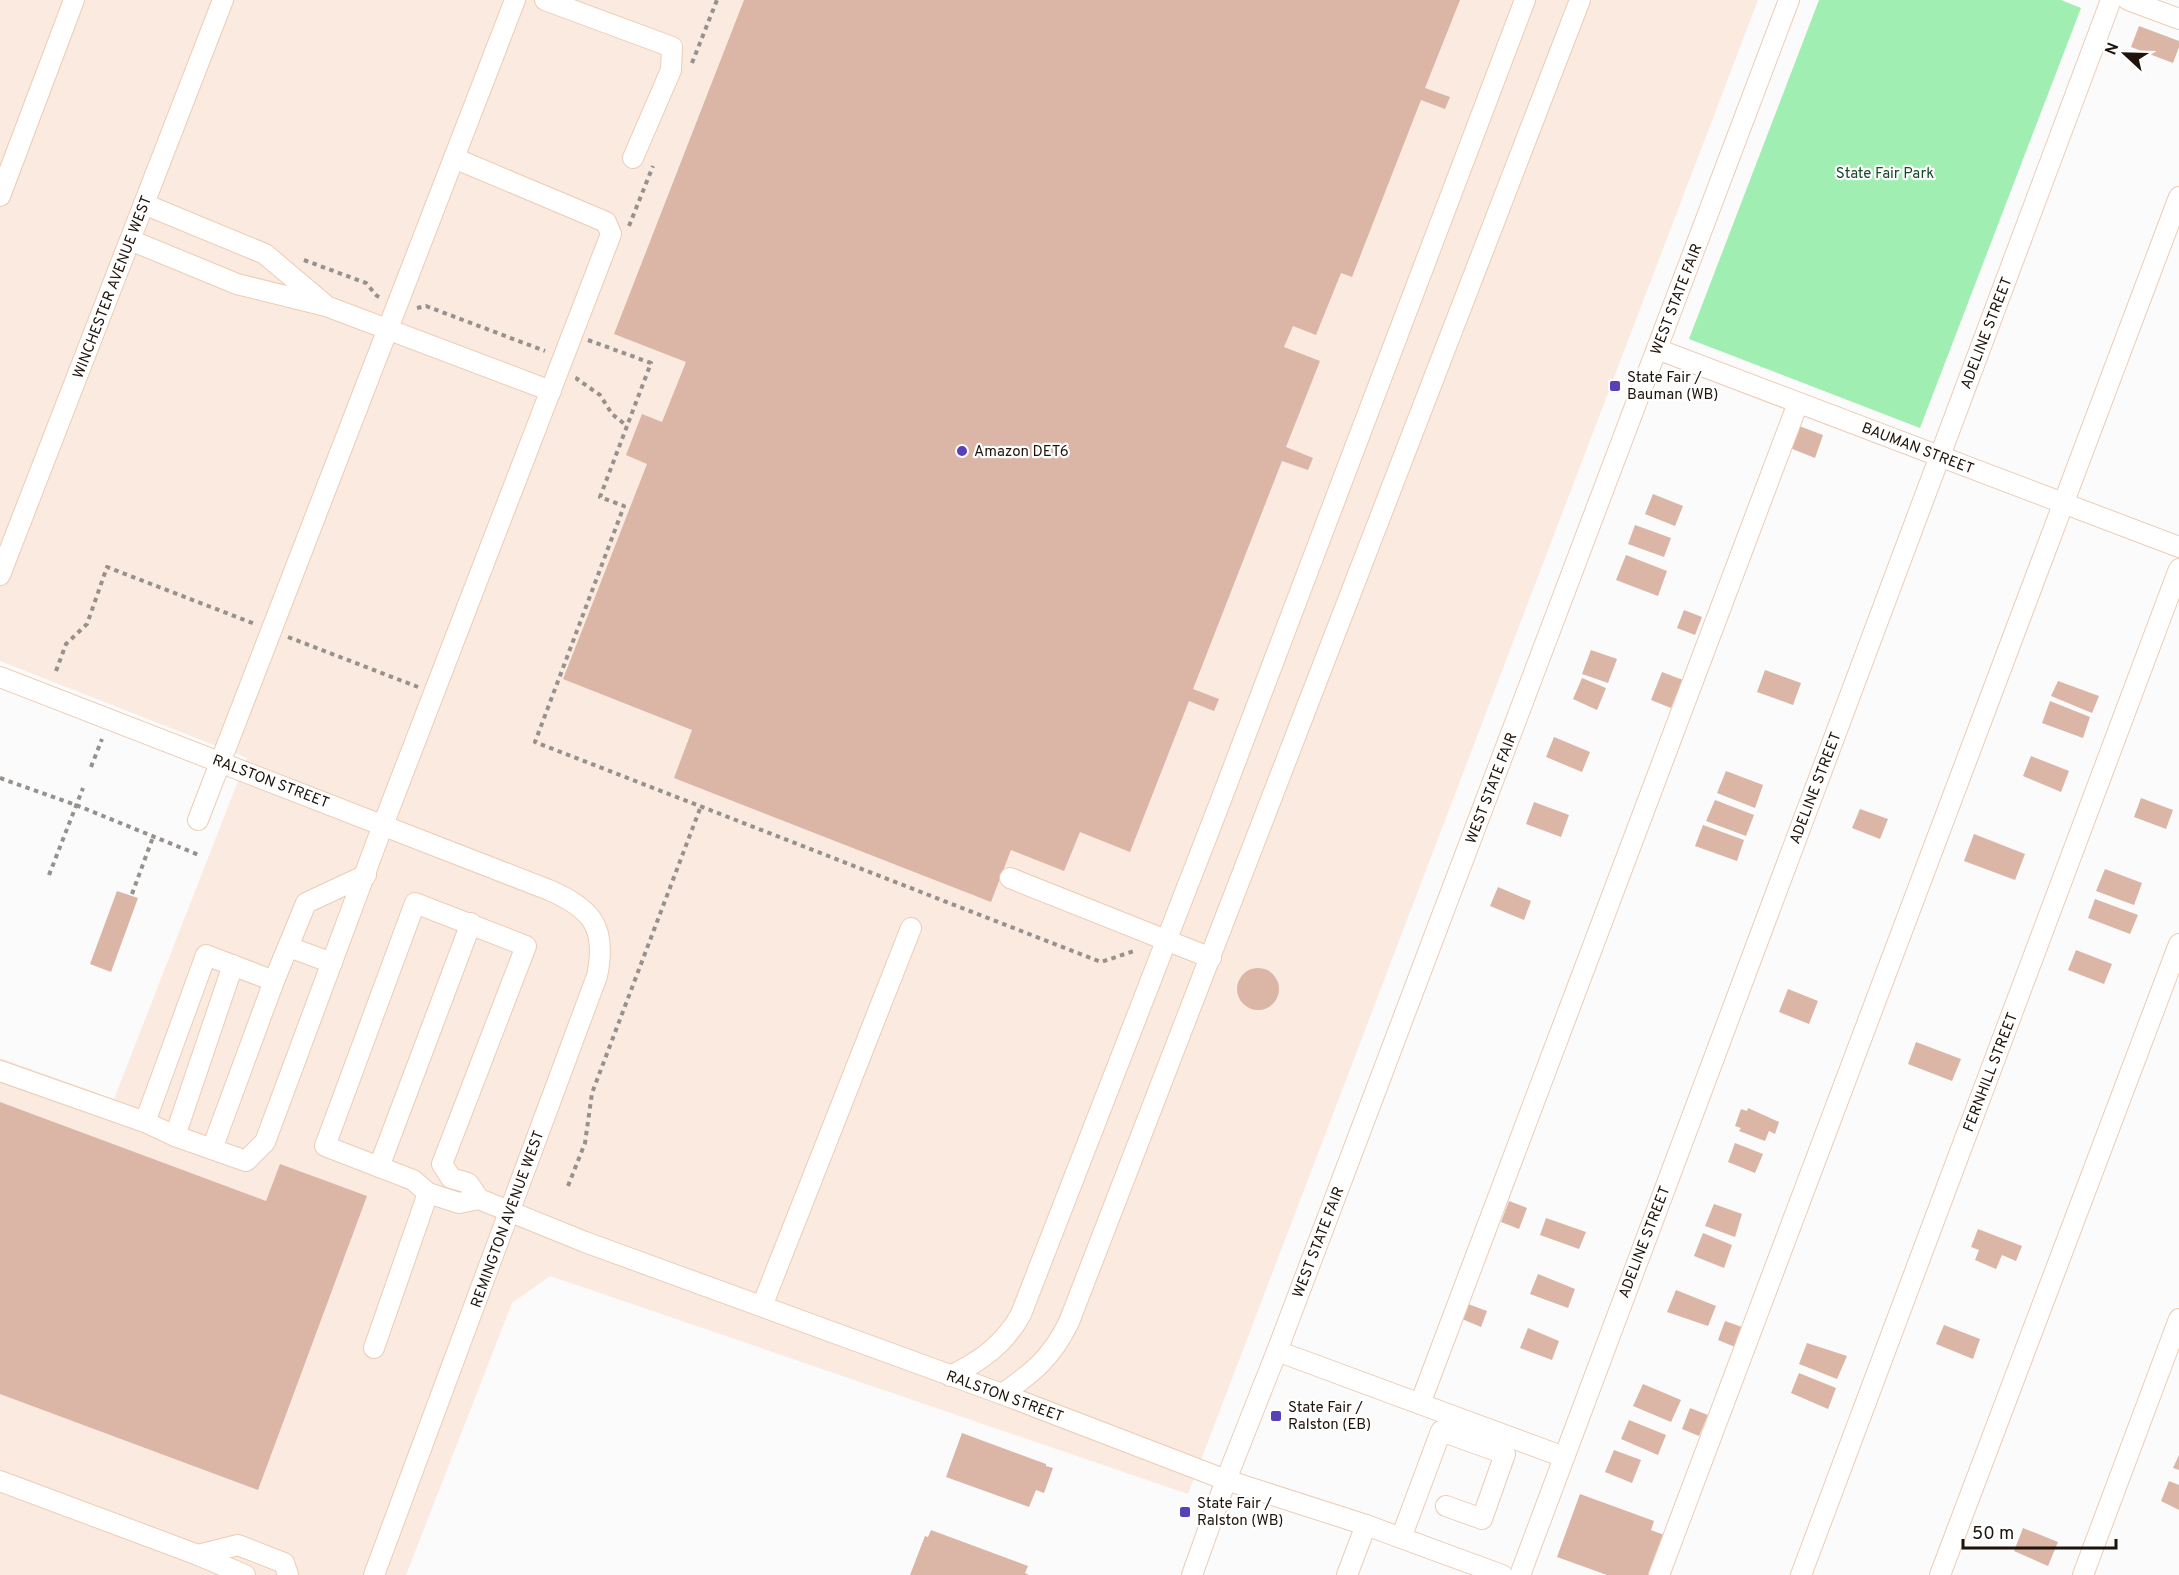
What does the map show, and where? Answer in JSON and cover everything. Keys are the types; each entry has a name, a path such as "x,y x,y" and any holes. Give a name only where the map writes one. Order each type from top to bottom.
{"street":[{"path":"0,196 74,0"},
{"name":"WINCHESTER AVENUE WEST","path":"0,575 223,0"},
{"path":"198,820 515,0"},
{"path":"545,0 672,47 670,70 633,158"},
{"path":"950,1376 976,1363 991,1352 1014,1327 1021,1314 1167,940 1525,0"},
{"path":"1002,1394 1029,1376 1046,1361 1059,1343 1069,1322 1580,0"},
{"name":"WEST STATE FAIR","path":"1192,1575 1226,1480 1277,1351 1789,0"},
{"name":"ADELINE STREET","path":"1520,1575 2111,0"},
{"path":"2128,0 2179,19"},
{"path":"0,1071 145,1122 174,1136 246,1161 265,1142 383,825 611,234 606,222 454,158"},
{"path":"1659,1575 2179,197"},
{"path":"144,204 265,254 326,306"},
{"path":"130,240 237,284 326,306 551,391"},
{"name":"BAUMAN STREET","path":"1657,350 2179,547"},
{"path":"1420,1404 1798,402"},
{"name":"FERNHILL STREET","path":"1801,1575 2179,569"},
{"name":"RALSTON STREET","path":"0,677 541,887"},
{"path":"212,1149 274,981 306,903 366,875"},
{"path":"1010,878 1211,957"},
{"name":"REMINGTON AVENUE WEST","path":"374,1575 588,1000 602,954 600,938 594,923 586,912 560,895 541,887"},
{"path":"414,903 471,923 526,946 442,1164 451,1178 468,1183 479,1199 459,1203 428,1193 413,1180 325,1146 414,903"},
{"path":"380,1167 471,923"},
{"path":"762,1306 911,928"},
{"path":"1940,1575 2179,944"},
{"path":"289,947 332,963"},
{"path":"145,1122 206,955 274,981"},
{"path":"174,1136 233,965"},
{"path":"374,1348 428,1193"},
{"name":"RALSTON STREET","path":"479,1199 1226,1480 1401,1538 1449,1566 1502,1575"},
{"path":"2083,1575 2179,1319"},
{"path":"1277,1351 1564,1457"},
{"path":"1401,1538 1441,1431 1506,1455 1482,1519 1446,1506"},
{"path":"0,1481 198,1555 245,1575"},
{"path":"1347,1575 1366,1525"},
{"path":"198,1555 238,1545 284,1563 288,1575"},
{"path":"198,1555 213,1575"}],"path":[{"path":"692,66 717,0"},
{"path":"628,230 653,164"},
{"path":"585,339 651,363 627,426"},
{"path":"573,389 577,379"},
{"path":"57,671 66,644 87,624 107,567 434,694"},
{"path":"91,767 102,739"},
{"path":"0,778 76,805 199,855"},
{"path":"49,875 83,788"},
{"path":"568,1186 585,1143 592,1093 701,806 1101,962 1167,940"},
{"path":"132,894 153,837"}],"shaded area":[{"path":"0,0 1758,0 1188,1494 550,1276 512,1303 406,1575 0,1575 0,1058 114,1099 247,758 0,661"}],"green space":[{"name":"State Fair Park","path":"1819,0 2061,0 2081,8 1920,428 1689,339"}],"building":[{"name":"Amazon DET6","path":"744,0 1460,0 1425,88 1450,97 1445,109 1421,100 1352,277 1341,273 1316,335 1293,326 1284,347 1320,361 1286,447 1313,458 1308,470 1282,461 1193,689 1219,699 1214,711 1189,701 1130,852 1080,832 1064,871 1011,850 991,902 674,778 692,730 563,679 647,464 626,455 642,414 662,422 686,362 614,334"},
{"path":"2139,26 2179,41 2173,63 2131,47"},
{"path":"1799,426 1823,435 1815,458 1790,448"},
{"path":"1653,494 1683,506 1675,526 1645,514"},
{"path":"1635,525 1671,538 1664,557 1628,544"},
{"path":"1626,555 1667,571 1658,596 1616,580"},
{"path":"1684,610 1702,617 1695,635 1677,628"},
{"path":"1591,650 1617,659 1608,683 1582,674"},
{"path":"1765,670 1801,683 1793,705 1757,692"},
{"path":"1662,672 1683,680 1671,708 1651,700"},
{"path":"1582,678 1606,688 1597,710 1573,699"},
{"path":"2058,681 2099,696 2092,713 2051,696"},
{"path":"2050,701 2090,717 2083,738 2042,723"},
{"path":"1554,737 1590,752 1582,772 1546,757"},
{"path":"2031,756 2069,771 2061,792 2023,776"},
{"path":"1726,771 1763,785 1755,808 1717,793"},
{"path":"2141,798 2173,810 2166,829 2134,817"},
{"path":"1715,800 1754,815 1746,836 1706,821"},
{"path":"1534,802 1569,815 1561,837 1526,824"},
{"path":"1860,809 1888,819 1880,839 1852,828"},
{"path":"1703,825 1744,840 1737,861 1695,846"},
{"path":"1974,834 2025,854 2015,880 1964,861"},
{"path":"2105,869 2142,883 2134,905 2096,891"},
{"path":"1498,887 1531,901 1524,920 1490,906"},
{"path":"117,891 138,898 111,972 90,964"},
{"path":"2095,899 2138,915 2130,934 2088,918"},
{"path":"2076,950 2112,964 2104,984 2068,970"},
{"path":"1258,968 1266,969 1273,974 1278,981 1278,997 1273,1004 1266,1009 1258,1010 1250,1009 1243,1004 1238,997 1237,989 1238,981 1243,974 1250,969"},
{"path":"1788,989 1818,1001 1809,1024 1779,1012"},
{"path":"1916,1042 1961,1059 1952,1081 1908,1064"},
{"path":"0,1102 266,1201 280,1164 367,1196 258,1490 0,1394"},
{"path":"1748,1108 1779,1122 1775,1134 1769,1131 1765,1141 1739,1131 1741,1128 1735,1126 1741,1109 1747,1111"},
{"path":"1735,1143 1763,1154 1755,1173 1728,1162"},
{"path":"1509,1201 1527,1208 1519,1229 1501,1222"},
{"path":"1714,1204 1742,1214 1735,1237 1705,1226"},
{"path":"1546,1218 1586,1232 1579,1249 1540,1235"},
{"path":"1978,1229 2022,1246 2016,1261 2002,1255 1996,1269 1975,1260 1979,1250 1971,1247"},
{"path":"1703,1233 1732,1245 1724,1268 1694,1256"},
{"path":"1538,1274 1575,1289 1568,1308 1530,1294"},
{"path":"1676,1290 1716,1306 1708,1326 1667,1312"},
{"path":"1468,1304 1487,1311 1481,1327 1462,1319"},
{"path":"1725,1321 1742,1327 1735,1347 1718,1340"},
{"path":"1944,1325 1980,1339 1973,1359 1936,1344"},
{"path":"1528,1328 1559,1341 1552,1360 1520,1348"},
{"path":"1807,1343 1847,1356 1837,1379 1799,1364"},
{"path":"1799,1373 1836,1388 1828,1409 1791,1393"},
{"path":"1643,1384 1681,1400 1671,1422 1633,1406"},
{"path":"1690,1408 1708,1415 1699,1436 1682,1429"},
{"path":"1629,1420 1666,1435 1658,1455 1621,1439"},
{"path":"962,1433 1053,1468 1044,1493 1036,1490 1029,1507 946,1477"},
{"path":"1614,1450 1641,1460 1632,1483 1605,1472"},
{"path":"2179,1455 2179,1470 2173,1468"},
{"path":"2169,1481 2179,1485 2179,1510 2161,1501"},
{"path":"1580,1494 1654,1521 1651,1530 1664,1535 1650,1575 1607,1575 1557,1557"},
{"path":"2023,1528 2058,1542 2048,1566 2014,1551"},
{"path":"931,1530 1028,1566 1025,1573 1029,1575 910,1575 925,1536 928,1537"}],"place":[{"name":"State Fair / Bauman (WB)","path":"1615,386"},
{"name":"Amazon DET6","path":"962,451"},
{"name":"State Fair / Ralston (EB)","path":"1276,1416"},
{"name":"State Fair / Ralston (WB)","path":"1185,1512"}]}
